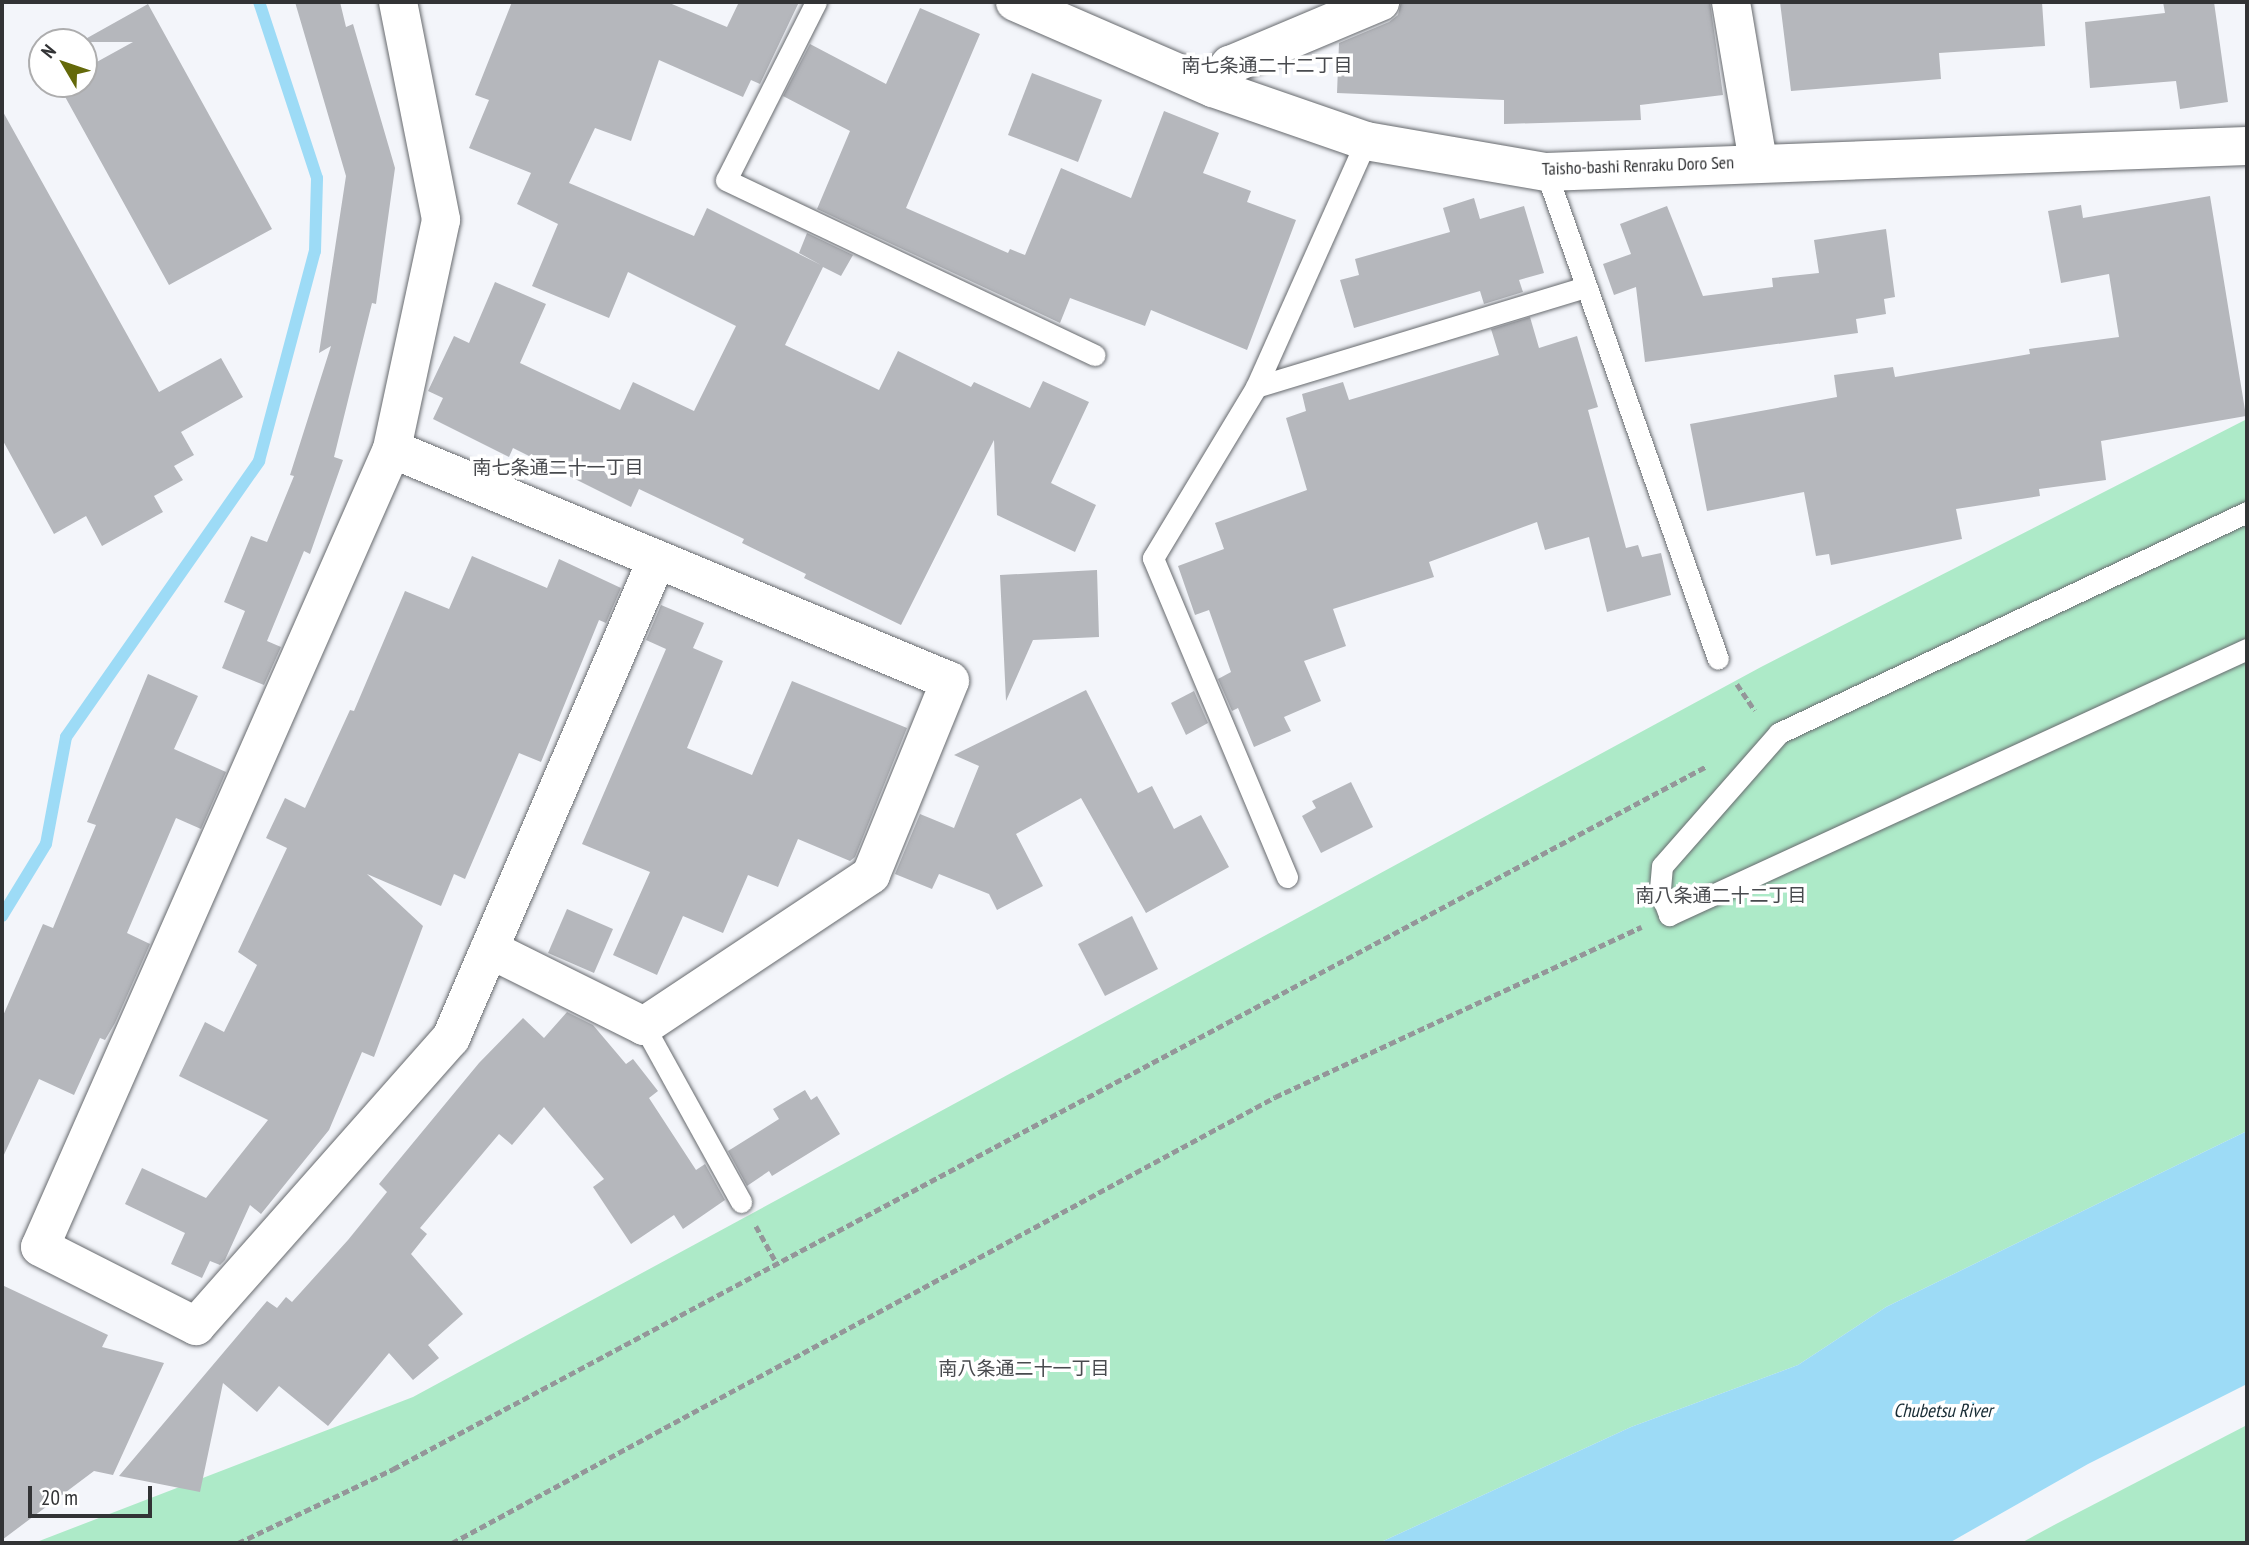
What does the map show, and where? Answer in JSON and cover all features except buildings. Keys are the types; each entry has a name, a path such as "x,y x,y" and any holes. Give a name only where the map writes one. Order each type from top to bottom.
{"street":[{"path":"398,2 441,220 392,449 40,1247 196,1326 451,1038 657,559"},
{"name":"Taisho-bashi Renraku Doro Sen","path":"1015,2 1213,88 1366,141 1546,172 2247,145"},
{"path":"1213,88 1230,65 1380,2"},
{"path":"1731,2 1758,162"},
{"path":"392,449 950,681 872,875 644,1026 489,949"}],"lane":[{"path":"816,2 726,180 1095,355"},
{"path":"1287,877 1153,558 1256,387 1366,141"},
{"path":"1546,172 1718,659"},
{"path":"1256,387 1585,287"},
{"path":"2247,512 1779,733 1662,866 1660,891 1669,915 2247,649"},
{"path":"644,1026 741,1202"}],"path":[{"path":"238,1543 393,1469 1709,765"},
{"path":"452,1543 1275,1097 1669,915"},
{"path":"755,1224 776,1262"}],"green space":[{"path":"2247,419 2247,1131 1886,1307 1798,1365 1631,1427 1379,1543 34,1543 413,1397 1761,667"},
{"path":"2247,1425 2247,1543 2021,1543 2056,1524"}],"water":[{"name":"Chubetsu River","path":"2247,1131 2247,1384 2088,1464 1949,1543 1379,1543 1631,1427 1798,1365 1886,1307"}],"waterway":[{"path":"2,916 46,844 66,737 259,461 315,251 317,178 259,2"}],"district":[{"name":"南七条通二十二丁目","path":"1267,66"},
{"name":"南七条通二十一丁目","path":"558,468"},
{"name":"南八条通二十二丁目","path":"1721,896"},
{"name":"南八条通二十一丁目","path":"1024,1369"}]}
